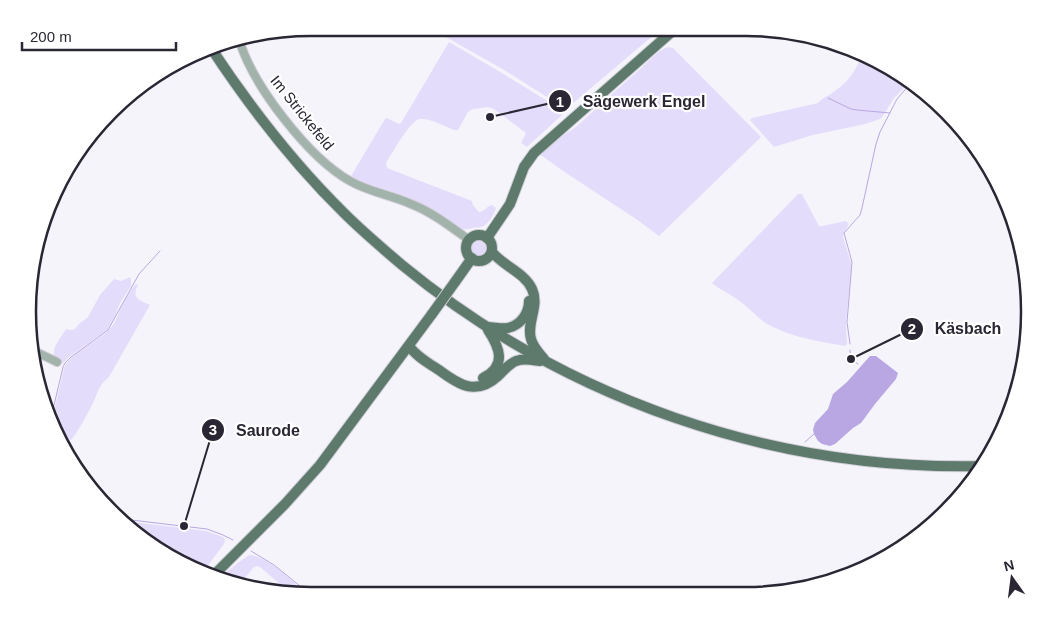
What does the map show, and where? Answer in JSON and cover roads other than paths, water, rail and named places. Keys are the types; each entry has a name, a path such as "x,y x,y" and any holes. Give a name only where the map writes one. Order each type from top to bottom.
{"main road":[{"path":"487,238 510,204 524,168 534,153 667,36"},
{"path":"215,54 243,96 279,142 317,186 344,213 438,294 486,327 546,362 594,386 649,409 705,428 764,444 828,456 888,463 973,466"},
{"path":"480,235 487,238 492,244 489,255 479,261 472,258 467,252 469,240 480,235"},
{"path":"486,327 509,328 515,326 524,317 529,304 526,291 518,280 497,264 489,255"},
{"path":"489,255 519,274 531,287 535,303 530,338 534,347 546,362"},
{"path":"218,570 312,476 472,258"},
{"path":"410,343 456,376 474,381 486,378 491,374 498,361 498,345 486,327"},
{"path":"410,343 415,354 458,383 474,387 492,381 518,360 546,362"},
{"path":"395,365 412,357 421,358"}],"street":[{"name":"Im Strickefeld","path":"241,46 252,71 272,101 298,135 329,167 359,186 422,208 469,240"},
{"path":"40,354 57,362"}],"waterway":[{"path":"850,344 847,322 852,262 844,233 860,215 880,132 897,99 906,88"},
{"path":"828,98 851,109 890,113"},
{"path":"54,407 65,363 108,330 139,274 160,251"},
{"path":"850,350 851,359 858,364"},
{"path":"805,442 814,434"},
{"path":"132,520 207,529 233,540"},
{"path":"251,551 274,565 300,586"}],"place":[{"name":"Sägewerk Engel","path":"490,117"},
{"name":"Käsbach","path":"851,359"},
{"name":"Saurode","path":"184,526"}]}
